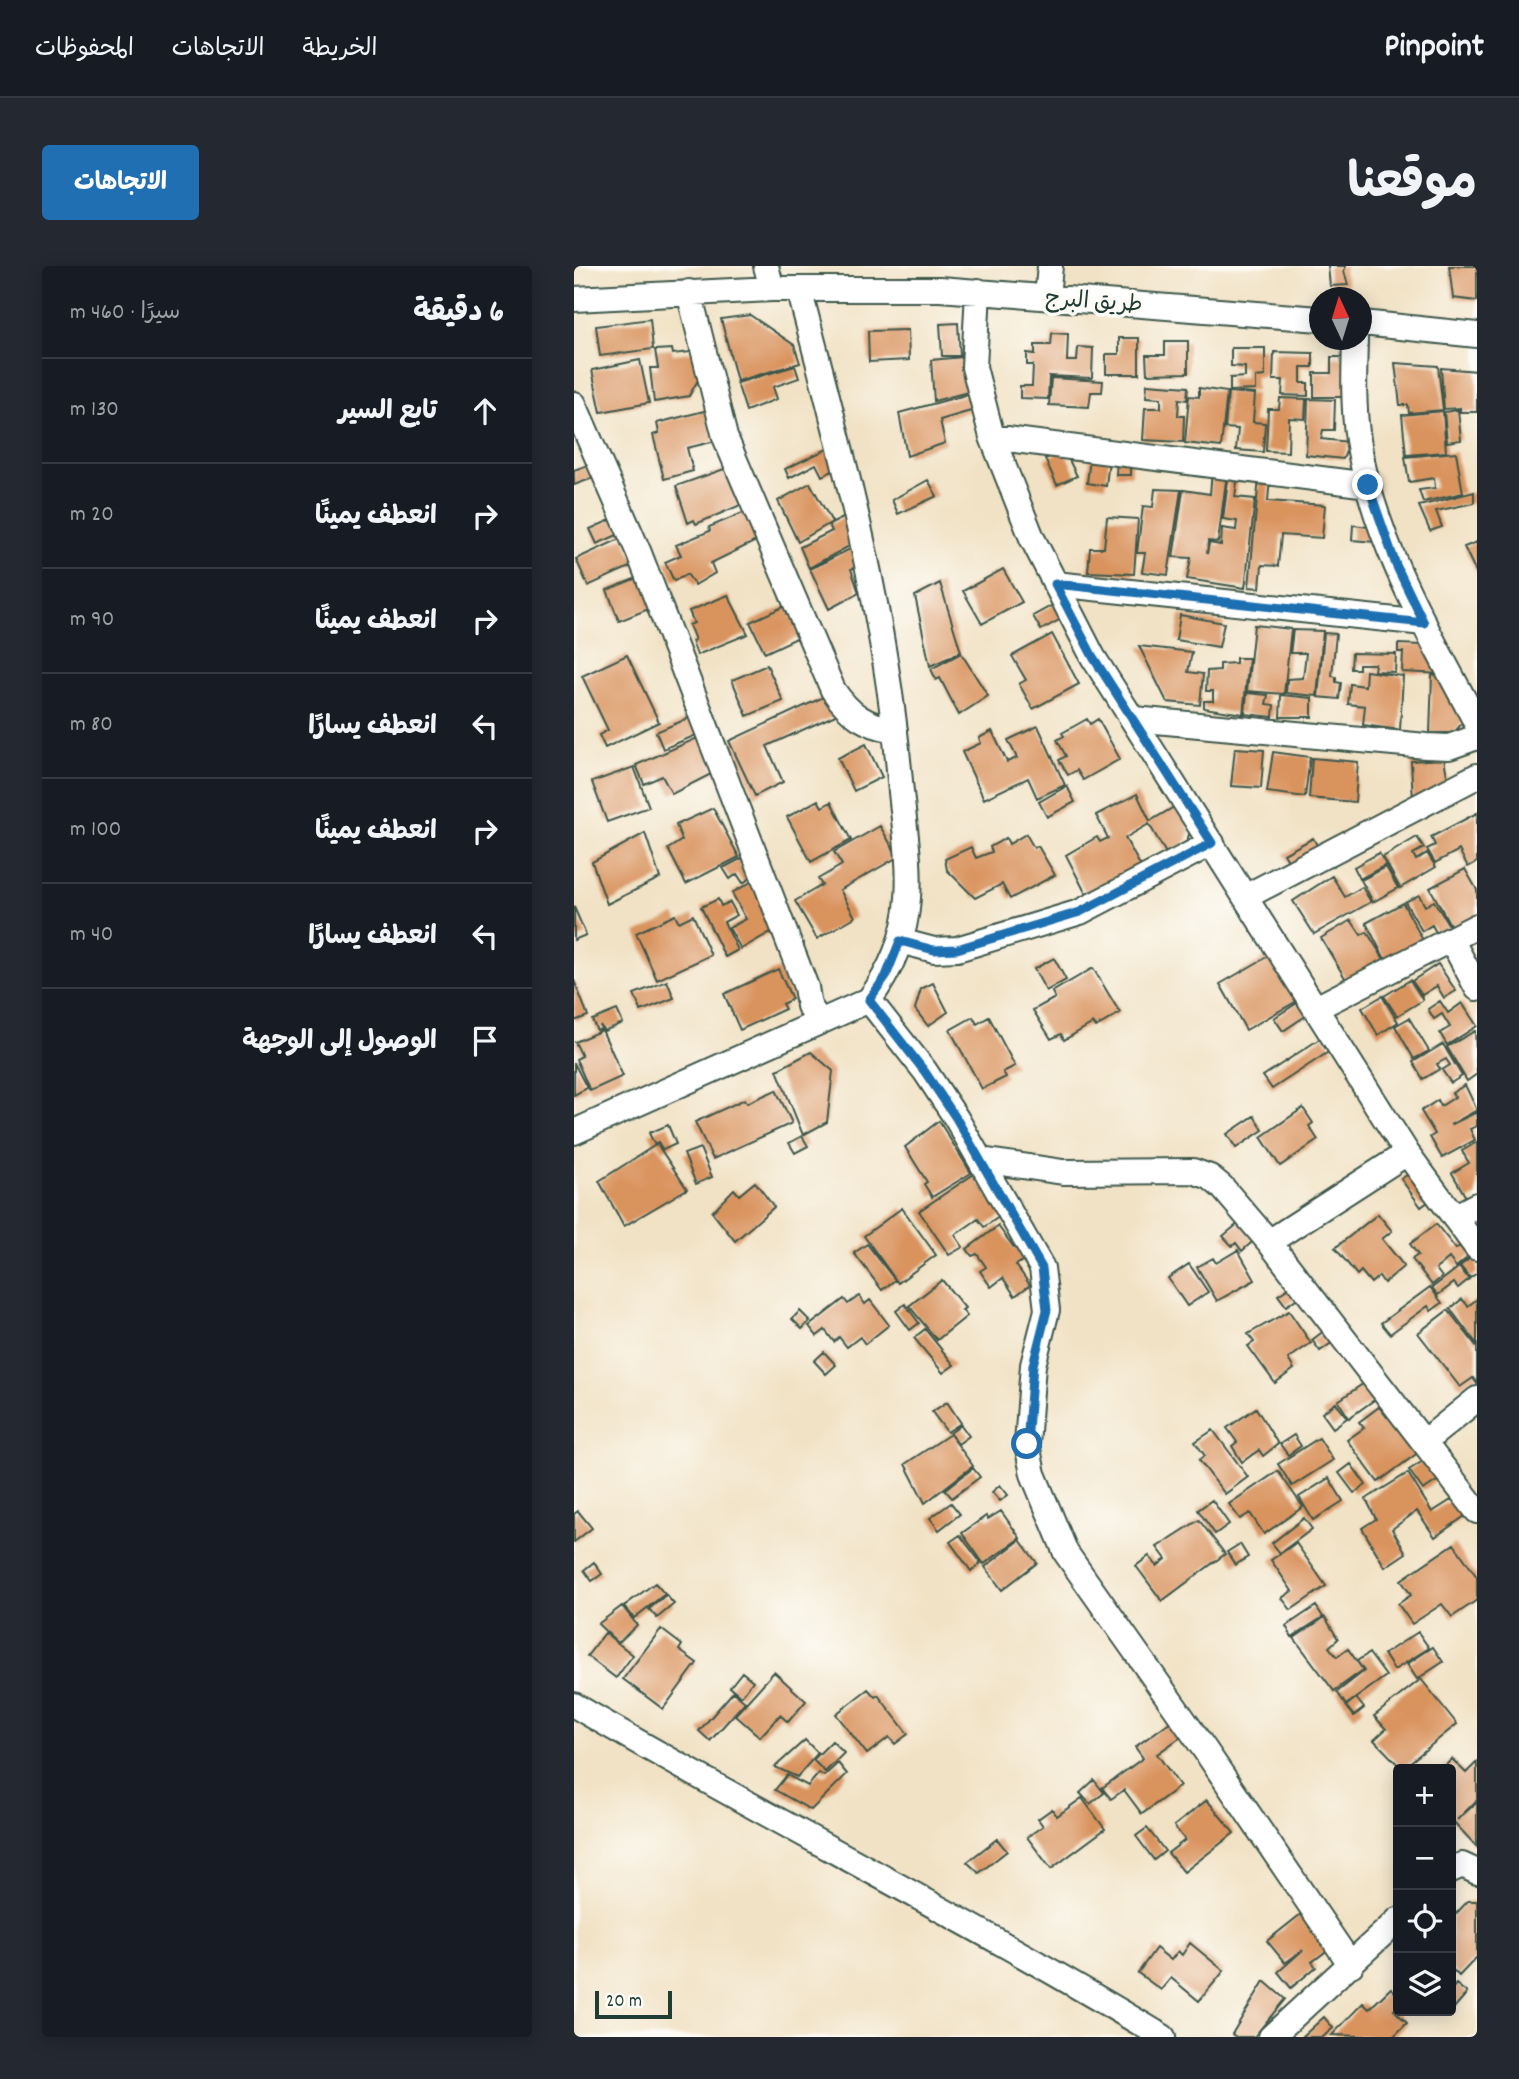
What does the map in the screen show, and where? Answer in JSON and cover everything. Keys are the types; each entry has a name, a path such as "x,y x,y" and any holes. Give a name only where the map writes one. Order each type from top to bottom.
{"street":[{"path":"1047,297 1050,266"},
{"name":"طريق البرج","path":"574,299 689,292 769,277 799,289 940,277 978,291 1309,318"},
{"path":"574,1132 819,1020 869,1000 886,976 900,941 908,898 887,660 866,550 799,289"},
{"path":"978,291 974,367 992,437 1011,491 1093,657 1407,1153 1477,1248"},
{"path":"689,292 725,437 833,690 857,719 873,726 895,730"},
{"path":"1372,324 1477,335"},
{"path":"1355,350 1355,413 1368,485 1396,565 1424,623 1471,697 1477,724"},
{"path":"574,404 584,453 639,553 806,987 809,1006 819,1020"},
{"path":"992,437 1368,485"},
{"path":"1055,584 1424,623"},
{"path":"1133,719 1426,746 1449,747 1477,737"},
{"path":"1245,897 1477,776"},
{"path":"900,941 934,950 957,949 1080,912 1212,843"},
{"path":"1316,1008 1477,926"},
{"path":"1451,940 1477,988"},
{"path":"869,1000 925,1072 981,1160 1034,1252 1045,1282 1047,1310 1033,1365 1027,1444 1033,1475 1066,1553 1205,1750 1351,1965"},
{"path":"1269,1242 1407,1153"},
{"path":"981,1160 1063,1172 1193,1171 1210,1177 1222,1187 1269,1242 1477,1511"},
{"path":"1454,1217 1477,1205"},
{"path":"1424,1442 1477,1399"},
{"path":"574,1704 709,1784 1078,1986 1163,2037"},
{"path":"1456,1868 1462,1865 1477,1872"},
{"path":"1271,2037 1393,1925"}],"building":[{"path":"1328,266 1346,266 1344,271 1348,285 1330,286"},
{"path":"1449,266 1477,266 1477,301 1453,298"},
{"path":"750,315 794,345 800,363 737,381 721,319"},
{"path":"650,319 653,349 600,356 596,326"},
{"path":"958,323 960,356 942,356 940,324"},
{"path":"908,330 909,360 869,362 868,331"},
{"path":"1052,333 1068,334 1067,361 1077,361 1078,347 1093,348 1092,378 1049,376 1048,399 1020,398 1020,386 1032,386 1033,365 1027,365 1027,353 1035,354 1035,345 1051,345"},
{"path":"1119,338 1139,338 1139,374 1106,374 1106,354 1119,354"},
{"path":"1165,341 1188,341 1188,373 1147,374 1146,355 1165,355"},
{"path":"1231,348 1265,348 1265,376 1256,377 1256,390 1230,391 1230,378 1245,377 1245,367 1231,366"},
{"path":"672,349 673,354 699,351 702,373 689,396 654,402 650,368 658,368 655,350"},
{"path":"1274,352 1313,353 1313,367 1301,367 1301,383 1308,383 1308,396 1282,395 1283,380 1273,380"},
{"path":"963,357 968,392 934,401 931,360"},
{"path":"1331,357 1352,357 1353,397 1314,397 1314,373 1331,373"},
{"path":"640,360 649,403 601,412 592,370"},
{"path":"1395,363 1438,366 1443,410 1409,413 1408,405 1400,405"},
{"path":"795,366 799,378 773,387 777,399 746,411 737,383"},
{"path":"1441,368 1477,371 1477,412 1460,412 1460,408 1444,409"},
{"path":"1051,378 1103,381 1102,392 1091,392 1089,407 1049,405"},
{"path":"1147,384 1188,387 1187,400 1179,399 1178,416 1184,416 1183,442 1143,440 1145,408 1161,408 1161,398 1146,397"},
{"path":"1199,388 1227,392 1221,447 1185,443 1189,396 1199,397"},
{"path":"1228,392 1255,394 1253,422 1265,423 1263,452 1236,450 1238,429 1225,428"},
{"path":"969,394 974,410 940,420 945,443 907,456 899,413"},
{"path":"1280,398 1306,399 1305,419 1289,418 1288,452 1266,451 1268,409 1279,409"},
{"path":"1308,399 1335,400 1334,430 1323,430 1321,439 1350,442 1343,459 1306,455"},
{"path":"708,410 716,441 687,448 693,471 664,479 653,435 659,433 657,423"},
{"path":"1458,410 1461,440 1447,442 1444,412"},
{"path":"1443,411 1446,452 1406,455 1402,415"},
{"path":"829,448 839,468 822,476 816,464 789,478 785,469"},
{"path":"1064,450 1077,476 1057,485 1045,459"},
{"path":"1456,452 1463,493 1423,502 1419,490 1435,488 1434,478 1409,482 1405,457"},
{"path":"1090,458 1109,460 1106,486 1087,483"},
{"path":"1117,458 1131,459 1131,475 1116,475"},
{"path":"591,464 596,477 574,485 574,470"},
{"path":"727,468 743,504 696,524 694,520 688,523 676,486"},
{"path":"1212,471 1227,473 1218,542 1208,541 1207,554 1209,543 1221,545 1222,528 1236,530 1237,521 1223,519 1229,473 1238,474 1235,497 1255,499 1245,588 1187,579 1191,558 1173,557 1183,490 1210,494"},
{"path":"1259,477 1270,478 1268,501 1325,505 1322,538 1281,535 1278,566 1262,565 1260,588 1249,587"},
{"path":"928,480 937,496 898,514 892,500"},
{"path":"810,483 832,522 798,542 778,501"},
{"path":"1155,489 1181,490 1168,575 1142,572 1145,553 1137,553 1143,506 1153,507"},
{"path":"1474,492 1474,503 1436,511 1442,527 1430,531 1419,506"},
{"path":"745,512 758,540 711,563 715,573 695,585 687,574 674,581 665,562 681,555 676,545"},
{"path":"855,512 862,539 809,568 800,547 832,531 829,525"},
{"path":"617,517 624,532 597,544 590,529"},
{"path":"1107,517 1138,519 1134,574 1088,572 1090,548 1104,548"},
{"path":"1353,525 1376,528 1375,542 1352,540"},
{"path":"624,537 636,564 588,586 576,559"},
{"path":"1477,542 1477,574 1464,547"},
{"path":"862,543 866,563 851,569 859,593 829,609 810,569"},
{"path":"1003,569 1022,602 982,624 963,591"},
{"path":"644,575 656,606 619,621 607,590"},
{"path":"940,583 961,652 930,666 915,596"},
{"path":"728,595 748,634 697,655 689,625 694,623 689,611"},
{"path":"1060,601 1068,615 1041,630 1033,616"},
{"path":"787,605 801,636 765,653 750,622"},
{"path":"1180,615 1224,623 1219,647 1176,640"},
{"path":"1254,625 1291,629 1284,694 1247,691"},
{"path":"1293,630 1323,631 1317,696 1286,693 1287,679 1303,678 1306,653 1290,653"},
{"path":"1324,633 1336,634 1332,676 1336,677 1336,682 1341,683 1339,699 1318,697"},
{"path":"1052,634 1079,684 1033,709 1019,684 1026,680 1012,656"},
{"path":"1398,644 1444,646 1443,674 1402,672 1403,652 1398,652"},
{"path":"1139,646 1192,652 1188,672 1203,674 1200,705 1167,702"},
{"path":"961,653 988,696 959,715 940,678 936,680 931,669"},
{"path":"1352,653 1396,654 1395,672 1374,671 1375,664 1359,664 1359,669 1351,669"},
{"path":"627,655 659,722 605,748 599,735 608,730 582,676"},
{"path":"1236,658 1249,658 1243,714 1204,708 1204,701 1213,701 1213,691 1206,691 1207,671 1220,670 1220,664 1236,663"},
{"path":"767,665 783,701 747,716 732,680"},
{"path":"1366,671 1403,676 1400,730 1363,725 1365,706 1348,704 1350,684 1365,686"},
{"path":"1432,675 1449,676 1467,717 1454,733 1430,733"},
{"path":"1247,693 1268,695 1266,704 1274,705 1273,717 1245,714"},
{"path":"830,694 840,713 767,746 783,782 755,796 729,741"},
{"path":"1281,695 1312,698 1312,717 1280,717"},
{"path":"698,714 706,731 663,749 656,732"},
{"path":"1087,719 1090,724 1098,719 1120,759 1083,780 1077,770 1068,775 1059,760 1066,756 1057,740 1064,736 1062,733"},
{"path":"1038,726 1065,785 1037,798 1028,778 984,799 962,752 981,743 979,738 992,731 1007,762 1017,758 1008,740"},
{"path":"702,736 715,772 672,794 662,776 644,784 636,765"},
{"path":"866,744 882,777 854,791 838,758"},
{"path":"1235,748 1264,750 1261,788 1231,786"},
{"path":"1273,752 1310,757 1305,797 1267,792"},
{"path":"1312,758 1358,762 1355,802 1309,798"},
{"path":"1444,759 1448,781 1413,802 1411,761"},
{"path":"634,767 649,807 607,822 592,782"},
{"path":"1067,786 1075,802 1047,817 1039,802"},
{"path":"1137,794 1150,821 1181,803 1190,831 1187,841 1167,855 1149,824 1125,838 1141,867 1088,898 1066,855 1097,837 1100,842 1108,838 1096,815"},
{"path":"818,800 822,807 831,802 851,840 811,862 787,817"},
{"path":"713,808 739,857 686,884 668,849 682,840 676,825"},
{"path":"1477,813 1477,862 1468,867 1459,850 1435,863 1427,849 1435,845 1431,837"},
{"path":"880,826 898,857 840,890 855,917 817,939 795,901 822,885 818,879 842,865 834,852"},
{"path":"645,833 660,878 607,904 592,862"},
{"path":"1026,834 1034,848 1038,846 1055,875 1010,899 1002,884 975,898 947,870 945,859 971,847 976,858 992,852 990,847 1006,838 1009,844"},
{"path":"1417,837 1424,848 1413,854 1416,860 1427,853 1436,867 1400,888 1383,857"},
{"path":"1313,838 1321,852 1292,868 1284,854"},
{"path":"1379,853 1386,865 1360,879 1354,867"},
{"path":"750,854 758,873 743,883 737,874 730,879 723,868"},
{"path":"1386,867 1398,888 1373,902 1361,880"},
{"path":"1465,869 1477,890 1477,919 1454,932 1430,888"},
{"path":"1332,876 1345,897 1362,887 1371,902 1314,934 1293,901"},
{"path":"751,882 782,936 775,940 771,932 741,949 729,928 746,919 732,893"},
{"path":"1419,895 1425,906 1434,901 1453,932 1440,940 1432,925 1422,931 1405,902"},
{"path":"718,899 721,906 730,902 737,915 724,922 738,950 725,957 701,907"},
{"path":"1403,903 1426,946 1388,965 1366,923"},
{"path":"574,907 586,935 574,940"},
{"path":"675,915 679,922 693,915 711,955 657,980 636,933"},
{"path":"1351,920 1361,935 1367,932 1388,966 1351,988 1321,938"},
{"path":"1277,951 1304,997 1246,1030 1220,984"},
{"path":"1054,958 1066,980 1046,991 1034,969"},
{"path":"1438,964 1456,991 1444,998 1437,986 1422,995 1412,981"},
{"path":"1093,968 1120,1013 1096,1027 1093,1023 1064,1040 1061,1034 1051,1039 1033,1010 1055,998 1052,992"},
{"path":"778,969 792,999 782,1004 785,1009 740,1030 724,994"},
{"path":"574,980 588,1016 574,1021"},
{"path":"1410,980 1423,1000 1397,1016 1384,996"},
{"path":"667,981 674,998 641,1011 634,994"},
{"path":"933,983 948,1012 928,1026 915,1009 921,989"},
{"path":"1382,996 1398,1022 1378,1035 1362,1008"},
{"path":"1305,998 1313,1011 1283,1031 1274,1018"},
{"path":"1440,1001 1448,1013 1462,1003 1477,1026 1447,1045 1440,1033 1450,1027 1442,1014 1434,1019 1428,1009"},
{"path":"617,1010 623,1023 604,1031 600,1025 601,1029 597,1031 592,1020"},
{"path":"973,1017 977,1024 989,1017 1015,1066 1003,1072 1006,1077 982,1089 950,1030"},
{"path":"1409,1018 1429,1051 1414,1059 1395,1026"},
{"path":"602,1030 623,1076 590,1091 576,1059 582,1056 575,1042"},
{"path":"1475,1031 1477,1074 1467,1081 1447,1047"},
{"path":"1324,1036 1333,1049 1272,1089 1263,1076"},
{"path":"1443,1044 1462,1076 1451,1083 1442,1070 1450,1065 1446,1059 1437,1064 1440,1069 1423,1079 1413,1062"},
{"path":"811,1052 833,1071 827,1122 803,1135 777,1070"},
{"path":"574,1063 587,1088 574,1095"},
{"path":"1465,1085 1477,1110 1450,1125 1477,1112 1477,1126 1470,1129 1475,1140 1442,1158 1430,1137 1435,1134 1421,1111 1438,1100 1441,1106 1455,1097 1452,1093"},
{"path":"776,1090 792,1123 713,1159 695,1122 745,1099 747,1103"},
{"path":"1303,1108 1313,1123 1309,1126 1318,1140 1280,1166 1261,1137"},
{"path":"1254,1116 1263,1130 1236,1148 1227,1134"},
{"path":"939,1121 971,1173 932,1197 924,1184 927,1182 905,1147"},
{"path":"668,1125 676,1144 663,1150 658,1142 654,1144 649,1133"},
{"path":"802,1136 808,1146 795,1153 789,1143"},
{"path":"1477,1142 1477,1196 1468,1201 1452,1173 1469,1163 1462,1151"},
{"path":"657,1144 687,1189 624,1226 599,1181"},
{"path":"700,1148 712,1177 696,1184 684,1154"},
{"path":"1416,1169 1436,1196 1421,1207 1401,1179"},
{"path":"974,1174 1002,1215 984,1227 978,1219 955,1235 963,1247 949,1255 919,1211"},
{"path":"755,1182 774,1207 735,1241 712,1212 734,1189 739,1195"},
{"path":"902,1208 936,1255 898,1283 864,1236"},
{"path":"1378,1214 1392,1231 1382,1239 1404,1266 1384,1283 1379,1276 1371,1283 1361,1271 1357,1275 1335,1248"},
{"path":"1245,1218 1260,1235 1242,1251 1236,1243 1232,1246 1223,1236"},
{"path":"1436,1224 1456,1249 1467,1240 1476,1251 1456,1267 1449,1258 1436,1269 1442,1277 1432,1285 1412,1259 1418,1255 1410,1244"},
{"path":"998,1226 1015,1249 1019,1247 1027,1258 1016,1265 1030,1285 1015,1296 1003,1278 991,1287 980,1271 986,1267 977,1254 972,1256 967,1249"},
{"path":"867,1244 895,1280 882,1290 854,1253"},
{"path":"1238,1250 1255,1280 1217,1301 1197,1267 1213,1258 1216,1263"},
{"path":"1477,1253 1477,1273 1470,1278 1460,1266"},
{"path":"1189,1264 1208,1292 1187,1306 1168,1278"},
{"path":"1459,1267 1469,1279 1458,1288 1454,1283 1438,1295 1432,1288"},
{"path":"942,1280 965,1308 962,1310 967,1316 937,1340 909,1306"},
{"path":"1292,1286 1300,1296 1286,1306 1278,1295"},
{"path":"1430,1287 1442,1303 1431,1311 1428,1306 1390,1334 1381,1323"},
{"path":"859,1296 865,1304 870,1300 889,1325 865,1344 860,1337 847,1347 839,1337 834,1342 825,1330 817,1336 809,1326 844,1299 848,1304"},
{"path":"1462,1299 1468,1306 1477,1299 1477,1344 1450,1309"},
{"path":"905,1304 919,1323 910,1330 896,1311"},
{"path":"1448,1310 1477,1347 1477,1384 1473,1378 1460,1387 1418,1333"},
{"path":"800,1311 810,1321 802,1329 792,1319"},
{"path":"1289,1311 1311,1343 1288,1359 1294,1369 1275,1383 1248,1346 1254,1342 1248,1334"},
{"path":"1329,1327 1337,1339 1320,1351 1312,1340"},
{"path":"925,1329 954,1365 943,1373 914,1338"},
{"path":"824,1352 836,1365 826,1374 814,1361"},
{"path":"1370,1379 1381,1395 1349,1418 1338,1401"},
{"path":"947,1402 961,1423 947,1432 932,1412"},
{"path":"1336,1403 1347,1418 1333,1428 1322,1413"},
{"path":"1379,1407 1387,1417 1394,1411 1423,1449 1378,1482 1347,1440 1364,1428 1359,1422"},
{"path":"1256,1408 1278,1444 1263,1456 1259,1450 1242,1462 1232,1446 1237,1442 1227,1428"},
{"path":"961,1425 969,1436 958,1444 950,1433"},
{"path":"1213,1430 1248,1477 1225,1494 1199,1460 1205,1456 1195,1442"},
{"path":"950,1434 973,1466 925,1503 905,1464"},
{"path":"1294,1435 1301,1446 1288,1455 1280,1444"},
{"path":"1319,1438 1333,1460 1292,1486 1278,1464"},
{"path":"1426,1459 1440,1479 1423,1490 1409,1470"},
{"path":"1351,1464 1366,1485 1354,1493 1339,1473"},
{"path":"973,1468 980,1477 952,1498 945,1490"},
{"path":"1278,1471 1303,1507 1264,1534 1250,1513 1240,1519 1229,1504"},
{"path":"1408,1473 1432,1512 1459,1495 1472,1511 1435,1537 1417,1511 1392,1529 1406,1553 1385,1567 1362,1528 1376,1519 1366,1499"},
{"path":"1329,1478 1343,1501 1313,1520 1299,1497"},
{"path":"1000,1485 1008,1495 1000,1501 992,1492"},
{"path":"1212,1500 1229,1524 1215,1534 1198,1510"},
{"path":"951,1503 960,1514 939,1530 930,1518"},
{"path":"578,1511 592,1528 574,1542 574,1514"},
{"path":"1001,1511 1020,1538 984,1564 962,1533 986,1516 988,1519"},
{"path":"1304,1518 1312,1529 1280,1553 1272,1543"},
{"path":"1199,1520 1225,1554 1162,1601 1136,1566 1149,1556 1157,1566 1166,1559 1157,1547"},
{"path":"960,1535 981,1563 971,1571 950,1542"},
{"path":"1020,1540 1037,1563 1002,1590 985,1567"},
{"path":"1296,1543 1326,1586 1291,1610 1282,1598 1292,1591 1271,1560"},
{"path":"1240,1544 1248,1557 1235,1565 1227,1552"},
{"path":"1454,1544 1477,1577 1477,1600 1452,1617 1442,1604 1412,1624 1398,1604 1411,1595 1401,1580"},
{"path":"594,1562 602,1574 592,1581 584,1570"},
{"path":"655,1583 665,1594 634,1618 624,1606"},
{"path":"666,1595 674,1604 657,1618 649,1609"},
{"path":"622,1606 637,1625 618,1643 598,1624"},
{"path":"1316,1606 1323,1617 1292,1637 1286,1626"},
{"path":"1325,1617 1338,1639 1329,1647 1337,1657 1348,1649 1363,1670 1334,1691 1294,1638"},
{"path":"661,1629 682,1645 679,1650 697,1663 663,1709 623,1679"},
{"path":"1418,1632 1429,1648 1394,1670 1384,1654"},
{"path":"605,1633 633,1655 616,1678 587,1656"},
{"path":"1433,1647 1443,1662 1417,1679 1407,1664"},
{"path":"1369,1653 1386,1676 1346,1705 1337,1692 1364,1671 1357,1661"},
{"path":"742,1672 753,1681 741,1696 730,1687"},
{"path":"774,1672 806,1701 788,1722 780,1715 760,1737 735,1715"},
{"path":"1421,1679 1457,1724 1408,1764 1397,1764 1374,1740 1386,1729 1374,1716"},
{"path":"868,1689 875,1697 878,1695 908,1734 895,1744 889,1737 867,1754 836,1714"},
{"path":"733,1692 745,1702 710,1741 699,1731"},
{"path":"1356,1698 1364,1708 1354,1716 1346,1706"},
{"path":"1184,1712 1195,1727 1157,1754 1180,1786 1142,1814 1124,1790 1111,1799 1102,1788 1143,1758 1135,1747"},
{"path":"805,1740 818,1753 797,1777 775,1767"},
{"path":"832,1741 844,1753 825,1772 813,1760"},
{"path":"1452,1759 1466,1773 1477,1762 1477,1800 1457,1820 1477,1802 1477,1847 1456,1824 1456,1764 1447,1764"},
{"path":"838,1763 847,1774 811,1810 775,1790 787,1775 808,1786 819,1773 824,1776"},
{"path":"1094,1780 1104,1793 1090,1804 1080,1793"},
{"path":"1082,1798 1105,1829 1051,1869 1027,1837 1043,1826 1038,1819 1052,1809 1057,1816"},
{"path":"1207,1800 1234,1833 1184,1872 1168,1853 1185,1840 1174,1826"},
{"path":"1147,1828 1165,1851 1154,1860 1136,1836"},
{"path":"997,1839 1007,1851 979,1873 967,1862"},
{"path":"1468,1901 1477,1901 1477,1957 1459,1976 1456,1973 1456,1914"},
{"path":"1301,1914 1329,1949 1312,1962 1316,1967 1291,1988 1278,1972 1303,1950 1285,1963 1267,1941"},
{"path":"1190,1943 1224,1971 1199,2001 1171,1978 1161,1990 1138,1973 1156,1948 1171,1960 1178,1951 1182,1955"},
{"path":"1264,1981 1285,1999 1254,2037 1236,2037 1232,2034"},
{"path":"1456,1984 1467,1993 1456,2006"},
{"path":"1391,1988 1393,2016 1400,2016 1407,2023 1393,2037 1332,2035 1363,2003 1369,2009"},
{"path":"1324,2017 1333,2028 1323,2037 1302,2037"}],"route":[{"path":"1027,1444 1033,1365 1047,1310 1042,1268 956,1118 925,1072 869,1000 886,976 900,941 934,950 957,949 1080,912 1101,904 1212,843 1093,657 1055,584 1424,623 1396,565 1368,485"}]}
